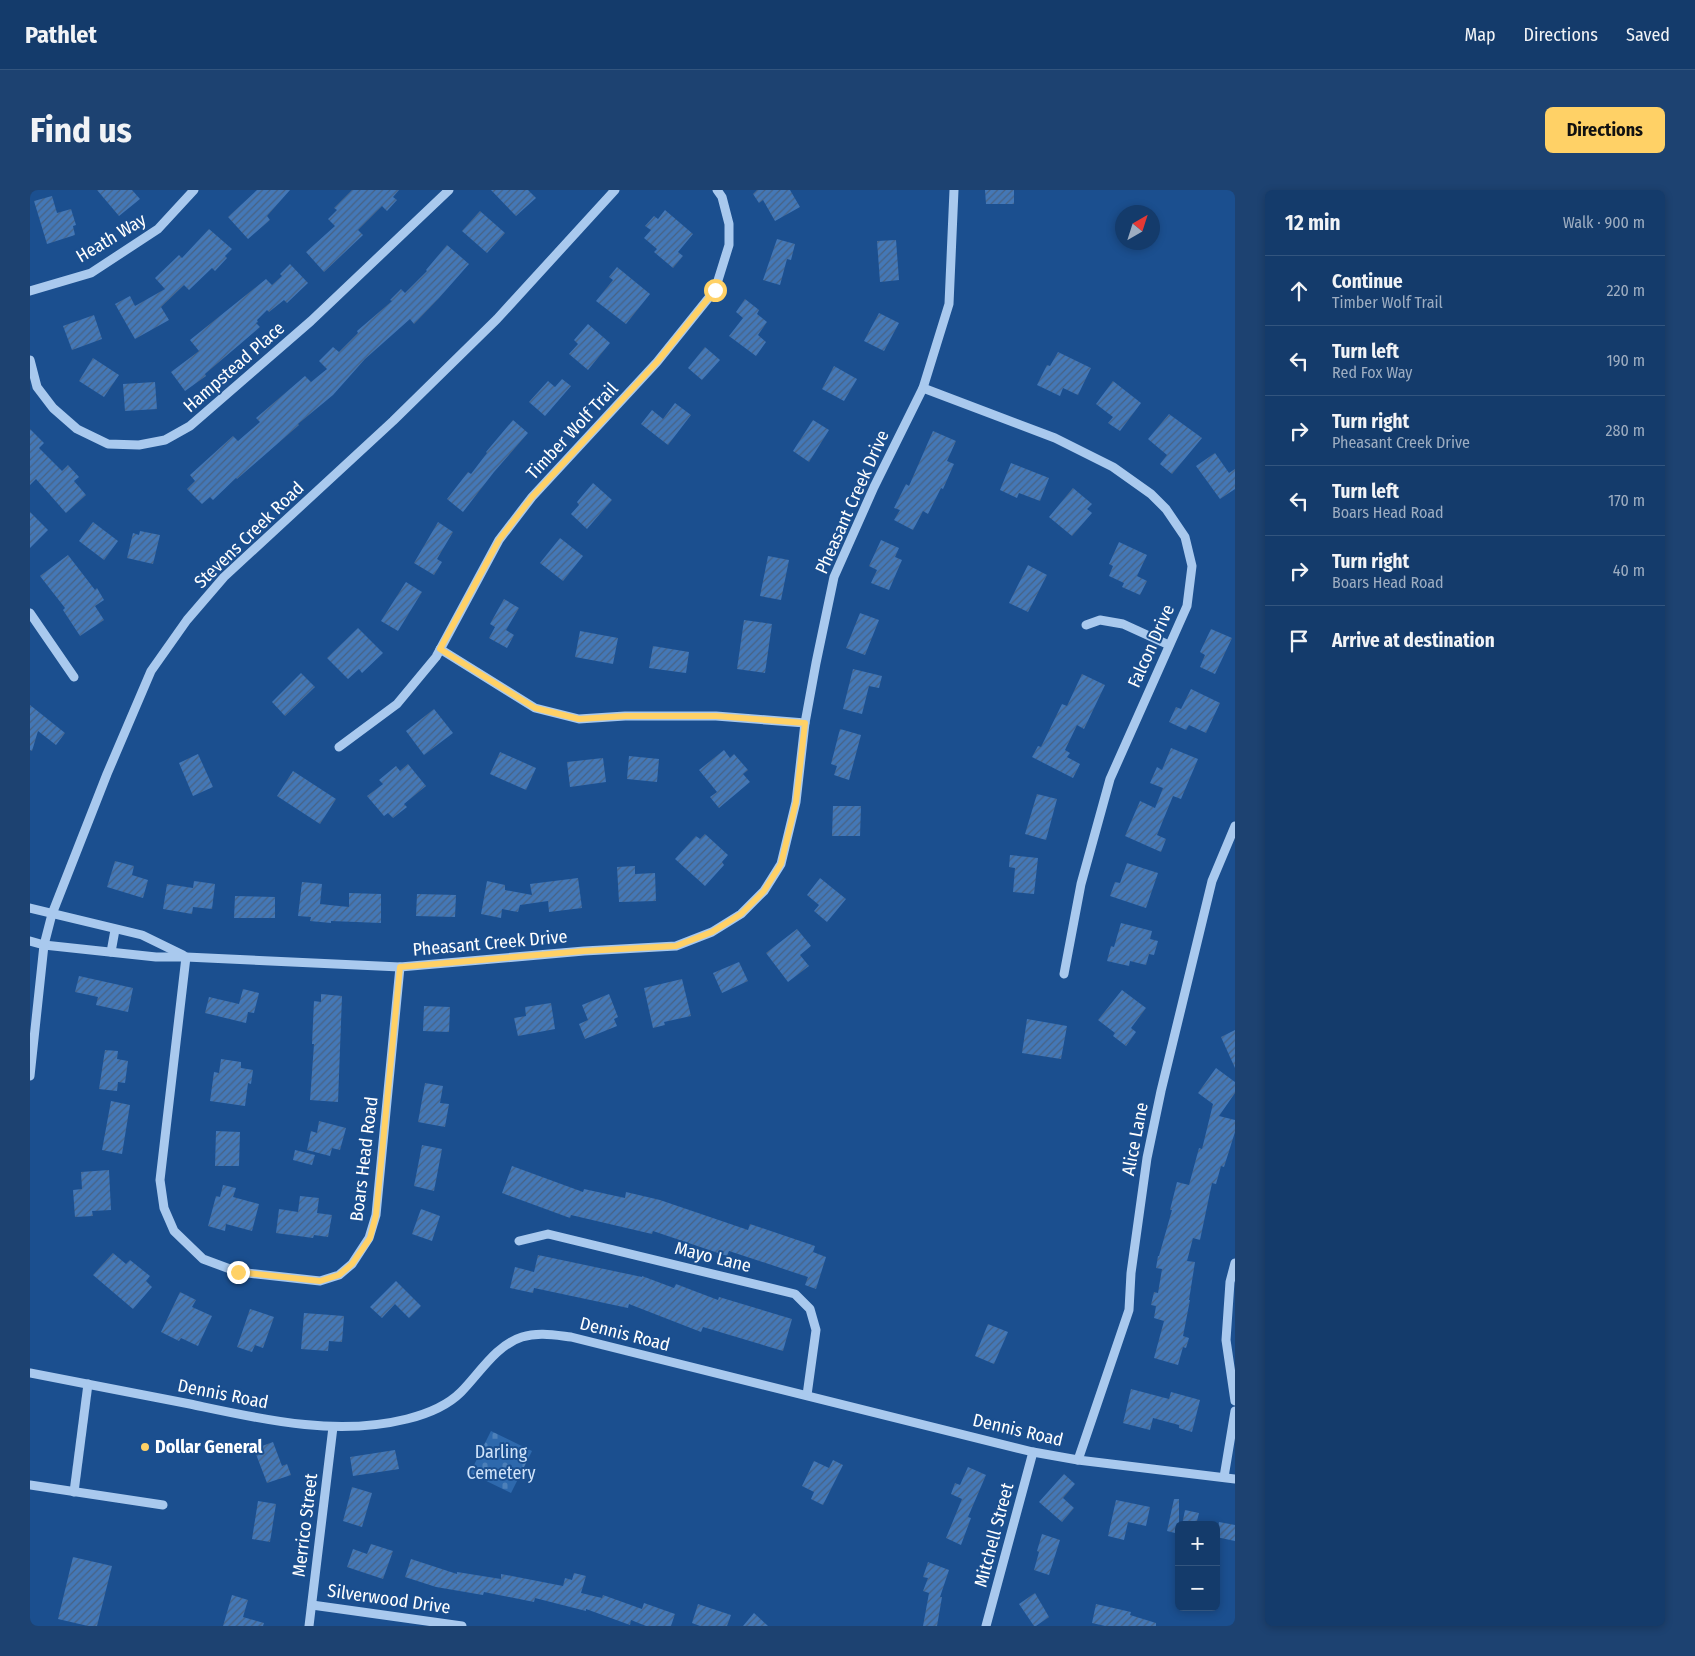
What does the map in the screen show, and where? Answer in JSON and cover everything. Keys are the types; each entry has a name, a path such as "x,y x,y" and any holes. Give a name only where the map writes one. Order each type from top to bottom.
{"street":[{"name":"Heath Way","path":"30,291 91,273 158,229 194,190"},
{"name":"Hampstead Place","path":"30,360 37,387 52,408 77,429 108,444 139,445 165,440 190,426 311,321 449,190"},
{"name":"Stevens Creek Road","path":"30,1076 32,1037 44,945 52,914 107,774 151,671 187,620 224,577 393,422 497,319 615,190"},
{"name":"Timber Wolf Trail","path":"340,747 397,704 436,658 499,540 532,497 657,362 715,290 729,245 729,224 722,196 717,190"},
{"name":"Pheasant Creek Drive","path":"30,941 44,945 156,957 400,967 584,951 676,946 712,932 741,914 764,891 781,864 796,802 805,723 834,577 874,487 923,388 949,304 954,190"},
{"name":"Falcon Drive","path":"923,388 1055,438 1113,467 1151,494 1166,509 1184,537 1192,566 1187,606 1110,779 1081,884 1064,974"},
{"path":"30,613 74,678"},
{"path":"1086,625 1100,620 1123,624 1169,645"},
{"path":"440,649 535,708 579,719 626,716 716,716 805,723"},
{"name":"Alice Lane","path":"1078,1460 1129,1310 1131,1273 1147,1158 1161,1091 1212,881 1235,826"},
{"name":"Pheasant Creek Drive","path":"30,908 142,936 186,957"},
{"path":"111,952 115,930"},
{"name":"Boars Head Road","path":"186,957 160,1180 164,1208 174,1231 203,1259 238,1272 320,1281 339,1275 352,1264 370,1238 376,1215 400,967"},
{"name":"Mayo Lane","path":"519,1241 548,1234 795,1294 810,1309 816,1330 807,1395"},
{"path":"1235,1263 1230,1282 1226,1340 1235,1401"},
{"name":"Dennis Road","path":"30,1373 261,1419 333,1427 370,1425 406,1419 437,1410 459,1394 501,1349 521,1337 543,1333 571,1337 1033,1452 1078,1460 1235,1479"},
{"path":"74,1492 88,1384"},
{"path":"1224,1478 1235,1410"},
{"name":"Merrico Street","path":"309,1626 333,1427"},
{"name":"Mitchell Street","path":"986,1626 1033,1452"},
{"path":"30,1485 164,1505"},
{"name":"Silverwood Drive","path":"312,1605 462,1626"}],"green space":[{"name":"Darling Cemetery","path":"491,1431 532,1451 511,1493 470,1473"}],"building":[{"path":"97,190 132,190 140,199 119,216"},
{"path":"257,190 290,190 267,216 270,220 248,239 228,217"},
{"path":"352,190 399,190 393,197 397,200 387,211 382,206 358,230 363,235 324,272 306,252 335,226 328,219 337,210 334,208"},
{"path":"491,190 528,190 536,198 516,216"},
{"path":"757,190 790,190 800,207 775,221 763,200 759,203 753,194"},
{"path":"985,190 1014,190 1014,204 986,204"},
{"path":"52,196 57,213 71,209 76,225 73,226 75,235 47,244 34,201"},
{"path":"665,210 693,234 678,252 683,256 673,268 654,252 657,249 644,238 651,230 645,226 654,216 658,219"},
{"path":"480,211 505,233 487,253 462,231"},
{"path":"209,229 232,249 225,256 227,258 215,271 212,268 189,290 184,285 161,307 169,320 135,339 115,304 130,296 135,306 165,289 155,278 179,255 182,258"},
{"path":"777,239 795,244 791,260 787,259 780,285 763,280"},
{"path":"896,240 899,280 880,282 877,241"},
{"path":"447,245 469,264 414,324 410,319 365,359 333,395 213,500 210,497 202,504 187,489 195,481 190,475 233,436 238,441 260,422 256,418 305,376 311,382 327,369 319,361 333,347 339,352 358,333 357,331 392,301 390,300 401,289 405,293 427,271"},
{"path":"290,264 308,283 287,303 284,300 269,312 267,310 257,320 258,322 256,323 260,327 205,374 206,376 185,391 171,372 199,351 190,340 266,279 272,285 282,276 280,274"},
{"path":"617,267 650,294 626,324 596,301 613,280 609,277"},
{"path":"745,299 759,310 757,314 767,322 758,335 766,342 756,356 729,336 743,318 736,312"},
{"path":"879,313 899,323 884,351 864,341"},
{"path":"94,315 102,339 72,350 63,326"},
{"path":"588,324 610,343 588,370 569,354 578,344 574,340"},
{"path":"705,347 720,360 702,380 688,368"},
{"path":"1058,352 1091,368 1078,395 1063,388 1060,396 1037,385 1047,365 1050,366"},
{"path":"93,358 119,375 104,397 79,381"},
{"path":"834,366 857,379 844,401 822,389"},
{"path":"562,379 571,386 545,416 529,402 548,381 555,387"},
{"path":"1113,381 1141,403 1120,431 1108,423 1113,417 1096,404"},
{"path":"155,382 157,409 125,411 123,384"},
{"path":"675,403 691,415 668,445 641,424 652,410 663,419"},
{"path":"1169,414 1202,438 1172,474 1160,464 1167,455 1148,439"},
{"path":"513,420 528,433 463,512 447,499 468,472 471,474 486,452"},
{"path":"813,420 829,430 809,462 793,451"},
{"path":"30,429 44,443 39,448 62,471 68,465 79,477 74,481 86,495 66,513 36,479 30,485"},
{"path":"933,431 956,441 947,461 954,464 943,489 941,488 928,514 923,511 913,530 894,520 900,510 894,508 906,484 909,486"},
{"path":"1215,453 1229,473 1235,469 1235,489 1220,499 1196,466"},
{"path":"1011,463 1049,478 1040,501 1019,493 1017,498 1000,490"},
{"path":"593,483 612,500 587,529 571,514 579,505 577,502"},
{"path":"1073,488 1092,504 1087,509 1092,513 1072,536 1049,517"},
{"path":"30,512 48,530 30,548"},
{"path":"93,522 118,541 104,560 79,541"},
{"path":"438,522 453,532 437,559 442,562 434,575 414,563"},
{"path":"140,531 160,535 153,564 127,558 133,533 139,535"},
{"path":"560,538 583,556 563,581 540,563"},
{"path":"881,540 899,548 895,557 902,560 889,590 871,583 877,570 869,566"},
{"path":"1119,542 1147,555 1137,576 1147,581 1140,595 1122,587 1124,583 1109,576 1113,566 1109,564"},
{"path":"68,555 95,590 97,588 104,600 95,606 104,620 80,636 63,610 65,608 40,576"},
{"path":"768,556 789,560 781,600 760,596"},
{"path":"1028,565 1047,575 1028,612 1009,603"},
{"path":"406,582 422,592 398,631 381,621"},
{"path":"504,599 519,608 506,630 514,635 507,648 489,638 495,627 490,624"},
{"path":"860,613 879,620 865,655 846,648"},
{"path":"744,620 772,624 765,673 737,669"},
{"path":"358,628 383,653 362,673 359,669 348,679 327,658"},
{"path":"1211,629 1232,638 1215,674 1200,667 1205,655 1200,652"},
{"path":"580,631 618,638 613,664 575,657"},
{"path":"653,646 689,652 686,673 649,668"},
{"path":"853,669 882,676 879,688 869,686 862,714 843,709"},
{"path":"301,673 315,687 285,716 272,702"},
{"path":"1082,674 1105,685 1084,729 1077,725 1065,750 1070,753 1067,757 1080,764 1073,778 1032,757 1038,746 1041,747 1062,704 1067,706"},
{"path":"1191,689 1220,703 1206,733 1189,725 1186,730 1169,722 1176,707 1181,709"},
{"path":"30,705 65,733 56,745 38,731 32,751 30,750"},
{"path":"434,709 453,733 424,755 406,731"},
{"path":"840,729 861,735 849,780 834,775 837,766 831,764"},
{"path":"1171,748 1198,759 1181,799 1173,796 1157,835 1166,839 1161,852 1125,836 1140,801 1155,808 1163,788 1150,783 1157,767 1162,770"},
{"path":"724,750 730,758 734,754 748,770 743,774 750,782 719,808 710,797 717,792 699,770"},
{"path":"500,752 536,768 526,790 490,774"},
{"path":"198,754 213,787 193,796 179,763"},
{"path":"629,756 659,759 657,782 627,779"},
{"path":"603,758 606,782 570,787 567,762"},
{"path":"408,764 426,786 404,804 407,807 393,818 388,813 384,816 367,796 383,784 379,780 396,766 400,771"},
{"path":"293,771 336,799 320,824 277,796"},
{"path":"1037,794 1057,799 1046,840 1025,834"},
{"path":"833,806 861,806 860,836 832,836"},
{"path":"705,834 728,855 722,862 724,865 705,886 675,859 696,836 700,839"},
{"path":"1010,855 1038,858 1034,894 1013,892 1015,868 1009,867"},
{"path":"115,861 134,866 132,875 148,880 143,898 107,887"},
{"path":"1127,863 1158,873 1146,908 1110,896 1115,882 1120,883"},
{"path":"635,866 635,874 655,873 656,901 619,902 617,867"},
{"path":"578,878 582,908 549,912 548,901 520,905 518,912 502,909 501,918 481,914 487,881 505,885 505,890 532,895 530,884"},
{"path":"820,878 846,899 827,922 814,911 819,905 807,895"},
{"path":"194,881 215,884 212,909 193,907 192,914 163,909 167,884 193,888"},
{"path":"302,882 322,884 320,904 349,907 349,893 381,894 381,923 331,921 331,923 310,921 311,917 298,916"},
{"path":"417,894 456,895 455,917 416,916"},
{"path":"235,896 275,897 275,918 234,918"},
{"path":"1121,923 1152,931 1150,939 1158,941 1154,955 1149,954 1146,965 1130,961 1129,966 1107,961 1111,946 1114,947"},
{"path":"797,929 811,946 800,955 809,966 788,982 766,953"},
{"path":"739,962 748,981 722,993 713,973"},
{"path":"79,976 133,988 128,1012 96,1005 98,997 75,992"},
{"path":"682,979 691,1016 664,1022 665,1025 653,1028 644,988"},
{"path":"243,989 259,993 254,1013 248,1012 246,1023 205,1013 209,997 239,1004"},
{"path":"1122,990 1146,1008 1131,1028 1136,1032 1126,1046 1113,1036 1115,1033 1098,1020"},
{"path":"321,994 342,996 338,1102 310,1100 314,1044 312,1044 314,1001 321,1002"},
{"path":"609,994 618,1017 614,1019 617,1026 585,1039 579,1024 588,1020 582,1005"},
{"path":"551,1003 555,1029 518,1036 514,1018 526,1016 525,1007"},
{"path":"424,1006 450,1007 449,1032 423,1031"},
{"path":"1027,1019 1067,1026 1061,1059 1022,1053"},
{"path":"1235,1030 1235,1068 1221,1037"},
{"path":"105,1050 118,1051 117,1059 128,1061 125,1083 118,1082 117,1091 99,1089"},
{"path":"221,1059 241,1062 241,1068 253,1070 251,1084 248,1083 245,1106 210,1101 214,1072 219,1073"},
{"path":"1216,1068 1235,1082 1235,1093 1219,1116 1235,1120 1235,1132 1224,1167 1221,1166 1216,1184 1212,1183 1200,1240 1193,1238 1187,1261 1195,1262 1183,1336 1189,1338 1186,1348 1183,1347 1178,1365 1154,1358 1164,1321 1154,1318 1156,1306 1151,1305 1154,1292 1158,1293 1162,1269 1156,1268 1158,1256 1172,1210 1170,1210 1177,1182 1189,1185 1199,1148 1202,1149 1213,1104 1198,1093"},
{"path":"425,1083 443,1086 440,1103 449,1104 445,1127 418,1122"},
{"path":"111,1101 130,1105 122,1154 102,1150"},
{"path":"319,1121 346,1128 340,1150 332,1148 330,1156 307,1150 311,1131 317,1133"},
{"path":"216,1131 240,1132 239,1166 215,1166"},
{"path":"422,1145 442,1149 434,1191 414,1186"},
{"path":"295,1150 315,1155 312,1165 293,1160"},
{"path":"512,1166 583,1192 584,1189 625,1198 626,1192 660,1200 748,1230 750,1224 815,1246 813,1252 826,1257 816,1289 805,1285 808,1277 729,1251 727,1256 653,1231 652,1234 571,1215 570,1218 502,1193"},
{"path":"109,1170 111,1210 92,1211 93,1216 75,1217 73,1190 82,1189 81,1172"},
{"path":"223,1185 236,1188 233,1197 259,1204 252,1231 226,1224 225,1231 208,1226 216,1196 220,1197"},
{"path":"300,1196 319,1198 317,1213 332,1215 328,1237 314,1235 313,1238 276,1233 279,1209 298,1212"},
{"path":"421,1209 440,1216 432,1241 412,1234"},
{"path":"113,1253 126,1264 130,1260 150,1276 146,1281 152,1287 133,1309 93,1275"},
{"path":"538,1255 642,1276 674,1288 676,1284 718,1300 719,1297 792,1319 783,1351 703,1327 701,1332 629,1304 628,1308 534,1288 533,1293 510,1288 515,1267 534,1272"},
{"path":"396,1281 421,1306 409,1318 395,1304 382,1318 370,1307"},
{"path":"180,1292 196,1300 192,1307 212,1316 198,1346 181,1338 179,1341 161,1332"},
{"path":"250,1309 274,1317 263,1348 255,1345 252,1352 237,1347"},
{"path":"304,1313 344,1316 342,1342 329,1341 328,1351 301,1349"},
{"path":"988,1324 1008,1332 994,1364 975,1356"},
{"path":"1131,1389 1169,1399 1171,1392 1200,1400 1192,1432 1179,1428 1179,1425 1153,1418 1150,1430 1123,1423"},
{"path":"273,1442 282,1466 287,1464 291,1475 267,1483 254,1449"},
{"path":"395,1450 399,1469 353,1476 350,1457"},
{"path":"833,1460 843,1465 823,1505 811,1499 814,1492 802,1486 814,1461 829,1468"},
{"path":"968,1467 986,1475 968,1517 971,1518 961,1545 946,1538 962,1499 951,1494 955,1483 960,1485"},
{"path":"1064,1474 1075,1484 1063,1498 1074,1508 1062,1522 1039,1502"},
{"path":"352,1487 372,1493 362,1527 343,1521"},
{"path":"1174,1499 1179,1499 1179,1521 1175,1521 1175,1533 1167,1531"},
{"path":"1116,1500 1150,1507 1146,1526 1128,1522 1124,1540 1108,1536"},
{"path":"258,1501 276,1504 270,1542 252,1539"},
{"path":"1185,1510 1199,1513 1197,1521 1183,1521"},
{"path":"1220,1522 1235,1525 1235,1541 1220,1538"},
{"path":"1042,1534 1060,1540 1049,1575 1034,1570"},
{"path":"371,1544 393,1551 383,1579 347,1567 353,1549 367,1554"},
{"path":"73,1557 112,1566 97,1626 88,1626 58,1619"},
{"path":"411,1559 457,1574 457,1572 501,1579 501,1574 563,1586 565,1578 572,1580 574,1573 586,1576 581,1593 602,1598 603,1595 642,1609 644,1603 675,1614 671,1626 646,1626 631,1620 630,1625 586,1609 586,1611 535,1598 534,1602 484,1592 483,1595 436,1587 405,1577"},
{"path":"928,1562 949,1570 940,1597 942,1597 937,1626 923,1626 929,1593 923,1591 928,1578 923,1577"},
{"path":"1035,1593 1049,1617 1034,1626 1019,1604"},
{"path":"232,1595 248,1600 243,1617 264,1623 263,1626 223,1626"},
{"path":"698,1604 731,1615 727,1626 700,1626 692,1623"},
{"path":"1096,1604 1131,1612 1130,1615 1156,1623 1156,1626 1105,1626 1092,1623"},
{"path":"754,1613 768,1626 743,1626"}],"place":[{"name":"Dollar General","path":"145,1447"}],"route":[{"path":"238,1272 320,1281 339,1275 352,1264 370,1238 376,1215 400,967 584,951 676,946 712,932 741,914 764,891 781,864 796,802 805,723 716,716 626,716 579,719 535,708 440,649 499,540 532,497 573,455 657,362 715,290"}]}
